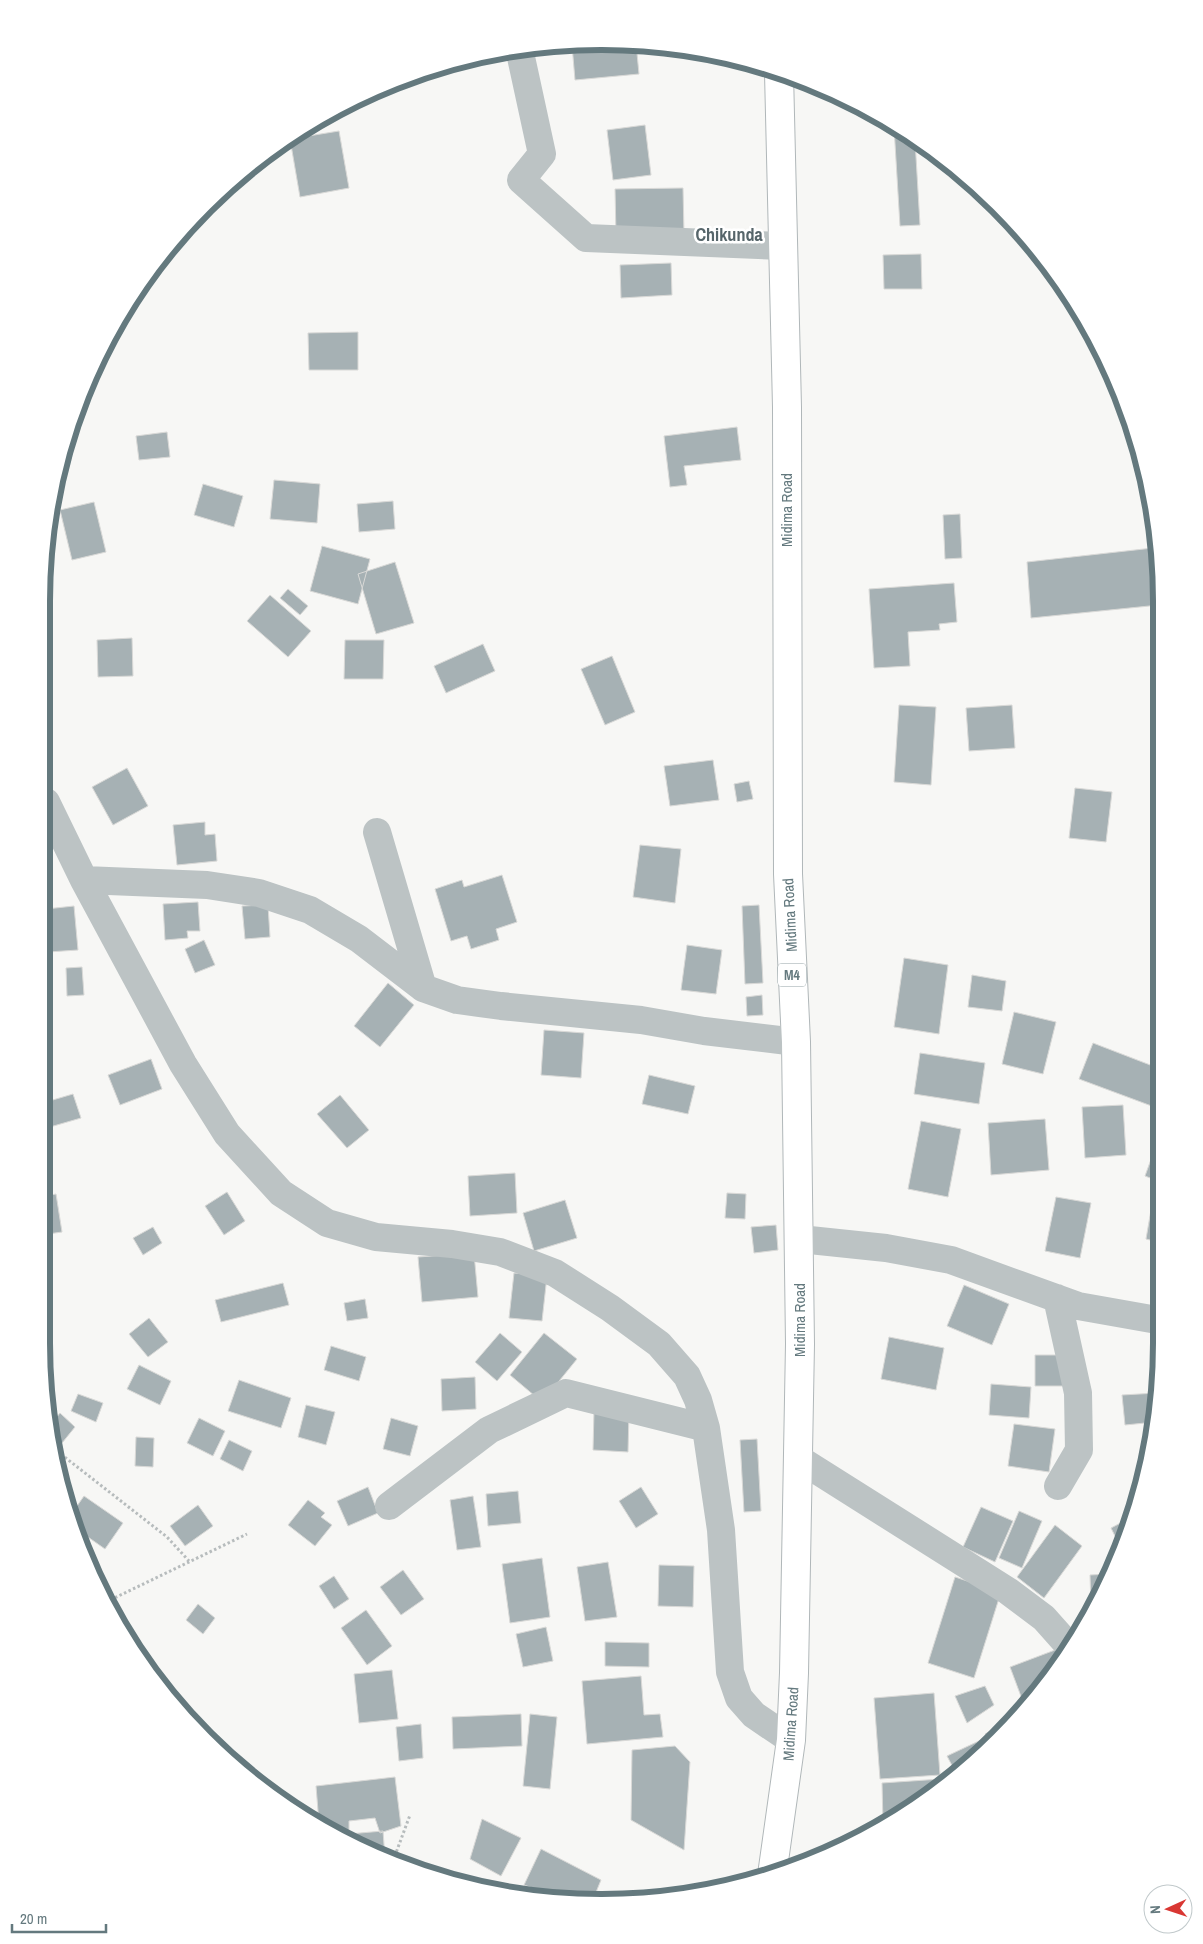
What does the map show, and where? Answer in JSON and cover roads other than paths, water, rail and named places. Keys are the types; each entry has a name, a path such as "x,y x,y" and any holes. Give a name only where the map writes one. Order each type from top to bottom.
{"main road":[{"name":"Midima Road","path":"773,1867 791,1740 794,1673 800,1239 796,1042 788,874 787,408 779,79"}],"street":[{"path":"521,57 542,154 521,180 586,238 783,246"},
{"path":"50,810 84,880 183,1064 227,1134 281,1193 327,1223 376,1237 452,1244 500,1252 555,1273 610,1308 659,1344 687,1376 698,1400 706,1428 721,1530 730,1672 739,1698 754,1716 791,1740"},
{"path":"377,832 423,988"},
{"path":"84,880 207,885 259,893 310,910 359,939 423,988 457,1000 641,1020 704,1031 796,1042"},
{"path":"800,1239 886,1248 951,1260 1078,1306 1153,1319"},
{"path":"1057,1298 1078,1393 1079,1450 1058,1486"},
{"path":"389,1506 489,1430 566,1394 706,1428"},
{"path":"798,1459 1008,1591 1044,1618 1065,1641"}],"district":[{"name":"Chikunda","path":"729,235"}]}
